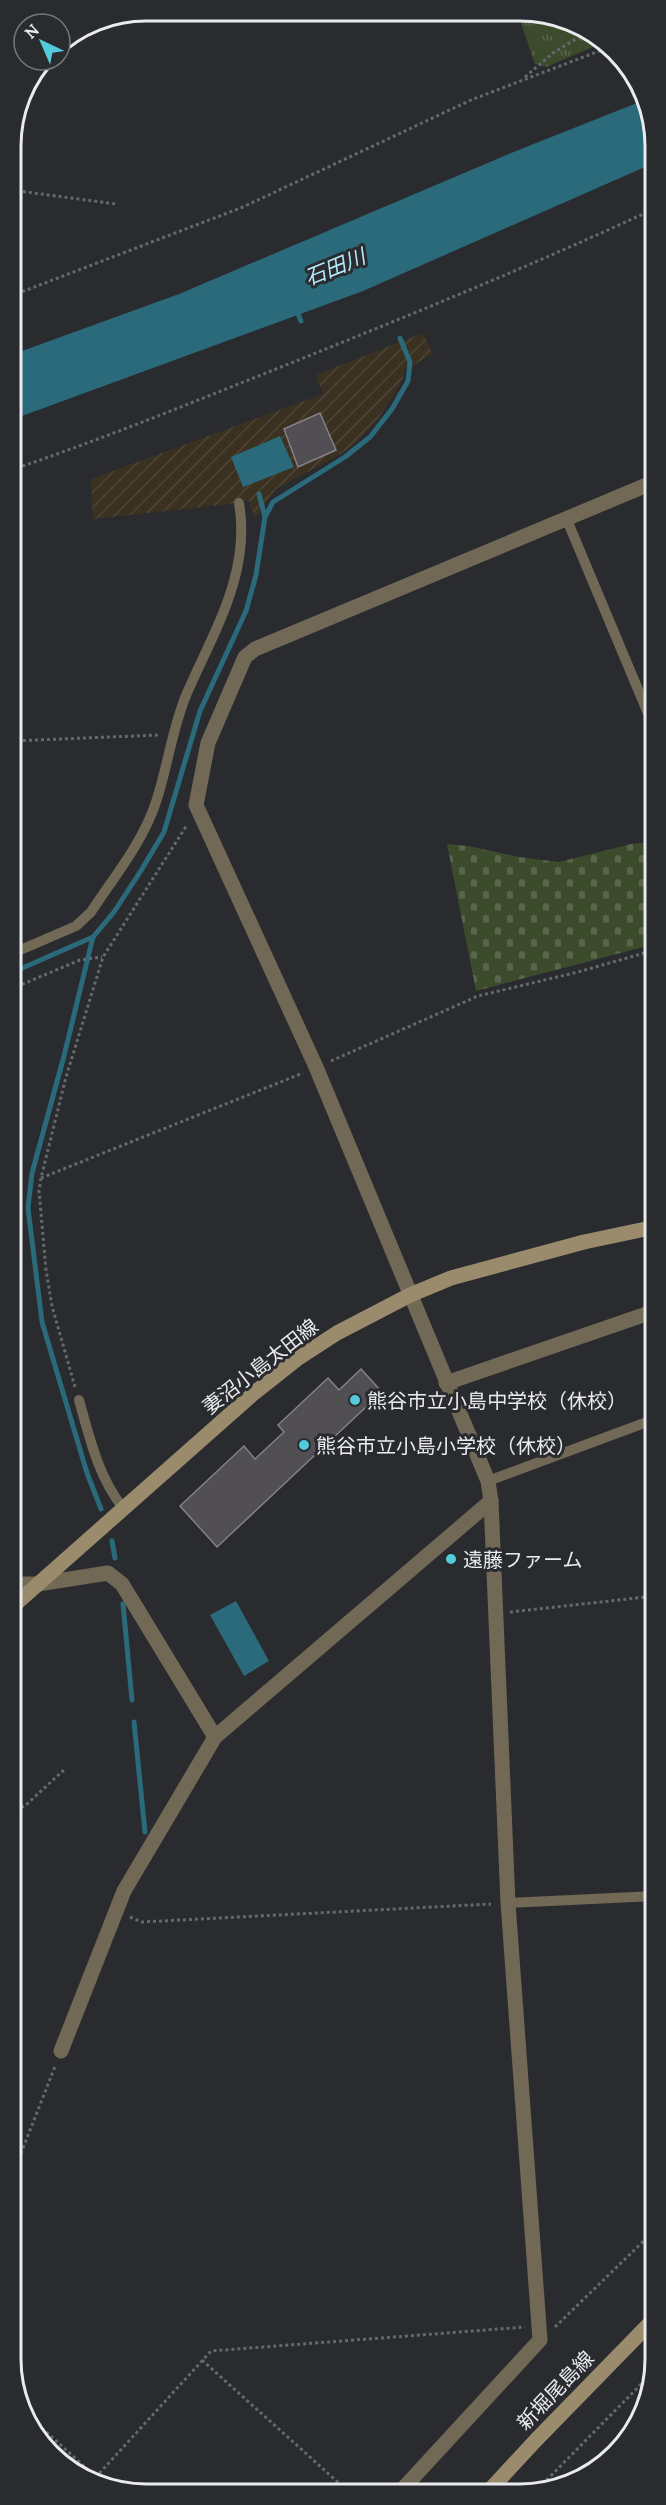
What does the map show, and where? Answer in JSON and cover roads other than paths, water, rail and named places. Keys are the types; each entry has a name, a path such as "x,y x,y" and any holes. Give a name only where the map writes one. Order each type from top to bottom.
{"main road":[{"name":"妻沼小島太田線","path":"21,1599 254,1393 297,1359 347,1327 410,1294 451,1278 543,1252 645,1229"},
{"name":"新堀尾島線","path":"495,2484 645,2328"}],"street":[{"path":"407,2484 540,2340 541,2328 508,1903 491,1501 488,1481 316,1067 196,805 208,743 245,657 255,649 645,486"},
{"path":"446,1383 645,1314"},
{"path":"61,2051 124,1892 215,1737 491,1501"},
{"path":"21,1584 38,1584 108,1573 122,1584 215,1737"}],"lane":[{"path":"21,950 76,926 91,912 144,830 156,803 173,734 187,693 215,635 236,580 241,551 242,518 239,503"},
{"path":"567,520 645,706"},
{"path":"79,1400 97,1465 112,1495 123,1508"},
{"path":"488,1481 645,1423"},
{"path":"508,1903 645,1896"}],"water":[{"name":"石田川","path":"638,103 644,130 645,167 363,291 21,416 21,351 179,294 516,151"},
{"path":"280,436 294,467 243,487 231,457"},
{"path":"236,1601 269,1661 244,1676 210,1615"}],"waterway":[{"path":"296,309 301,321"},
{"path":"21,969 93,937 114,912 142,869 164,832 200,711 246,611 256,575 265,517 273,502 345,457 370,437 392,409 408,381 410,362 400,338"},
{"path":"259,494 265,517"},
{"path":"93,937 32,1173 28,1208 42,1322 87,1473 101,1509"},
{"path":"112,1541 115,1558"},
{"path":"123,1604 132,1700"},
{"path":"134,1722 145,1832"}],"place":[{"name":"熊谷市立小島中学校（休校）","path":"355,1400"},
{"name":"熊谷市立小島小学校（休校）","path":"304,1445"},
{"name":"遠藤ファーム","path":"451,1559"}]}
